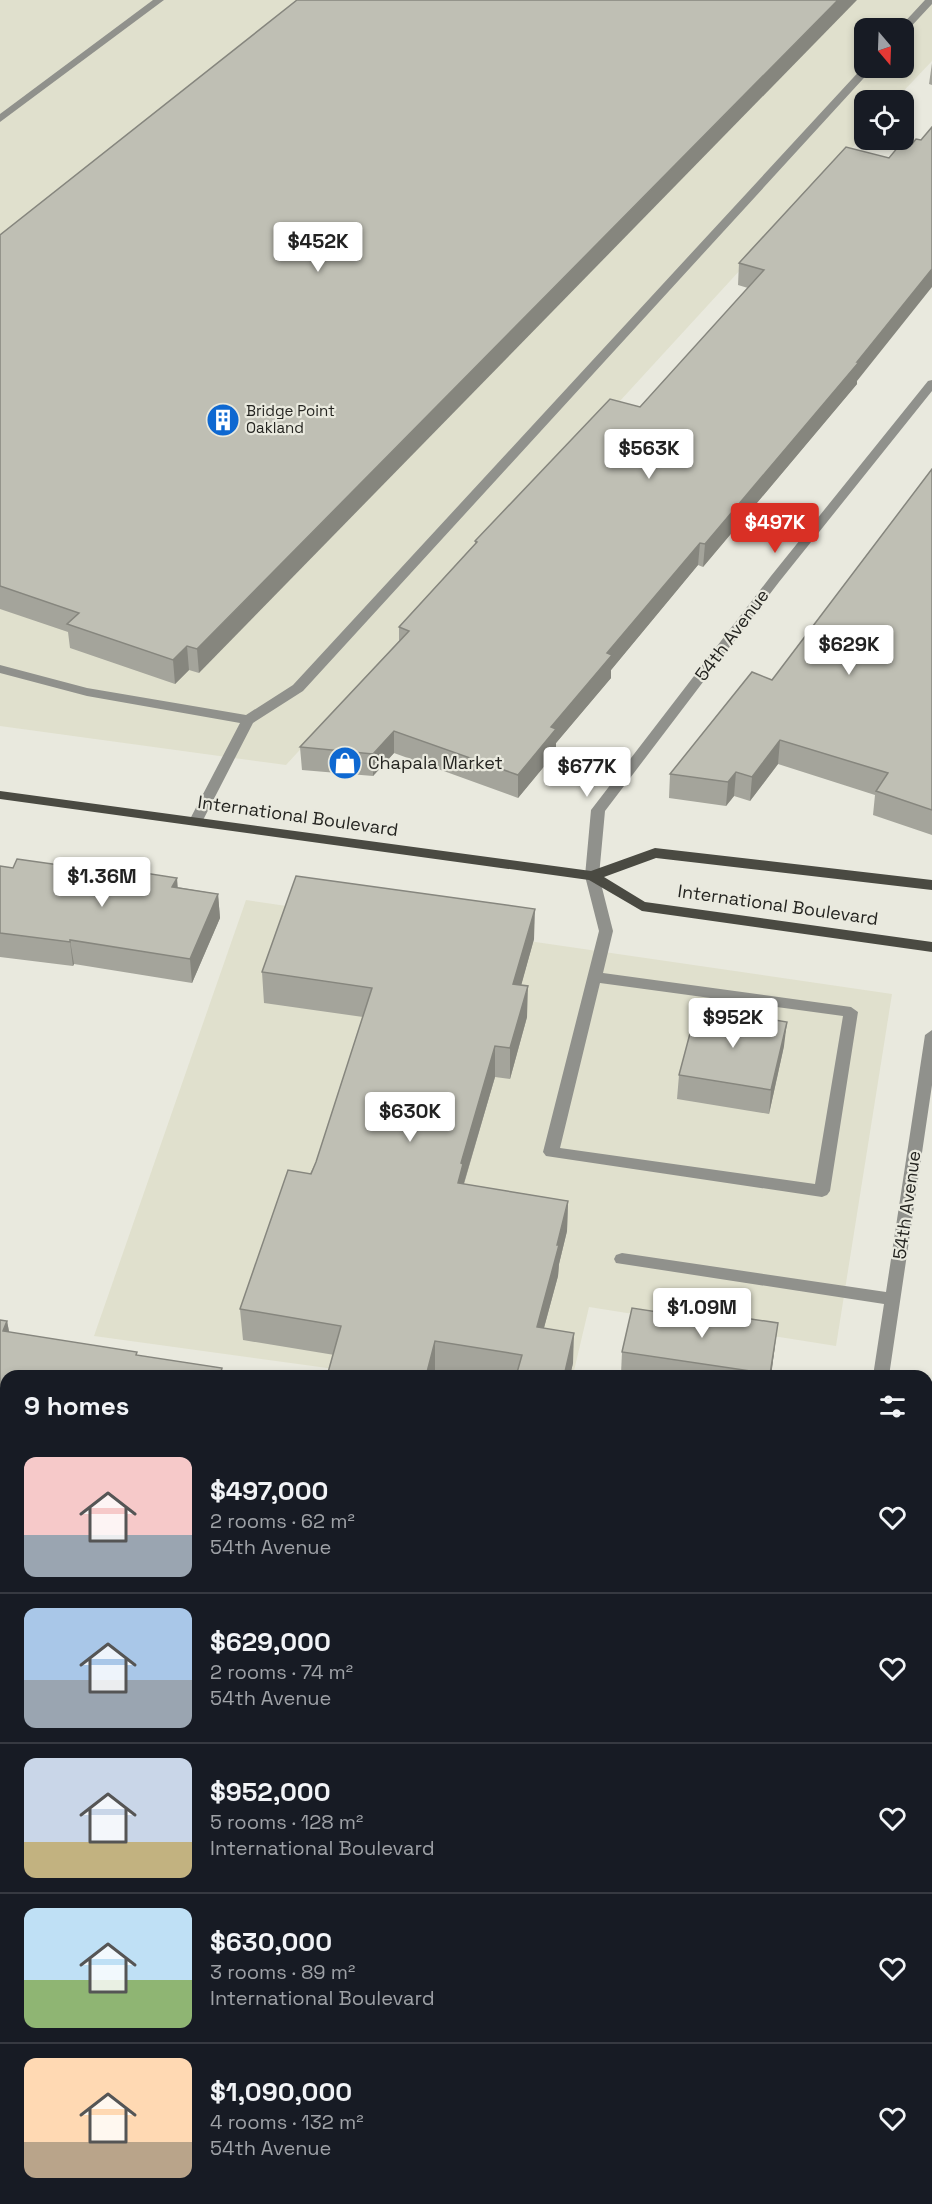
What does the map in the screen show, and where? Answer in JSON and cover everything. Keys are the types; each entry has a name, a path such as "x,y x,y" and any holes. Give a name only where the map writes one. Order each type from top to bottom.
{"main road":[{"name":"International Boulevard","path":"0,795 592,876 642,906 932,947"},
{"name":"International Boulevard","path":"592,876 655,853 932,885"}],"street":[{"path":"0,119 159,0"},
{"path":"914,18 930,0"},
{"path":"196,821 248,720 298,688 859,78"},
{"name":"54th Avenue","path":"594,977 851,1012 822,1191 551,1152 594,977 606,931 592,876 598,810 775,579 932,383"},
{"path":"0,669 87,692 248,720"},
{"name":"54th Avenue","path":"882,1370 932,1035"},
{"path":"622,1259 893,1299"}],"shaded area":[{"name":"Bridge Point Oakland","path":"0,0 932,0 932,61 904,90 854,90 854,146 286,765 0,726"},
{"path":"246,900 892,994 836,1346 589,1307 574,1370 342,1370 94,1336"}],"building":[{"name":"Bridge Point Oakland","path":"297,0 838,0 197,649 187,646 173,660 67,624 79,613 0,586 0,235"},
{"path":"932,127 932,269 857,362 859,362 705,544 700,543 607,653 612,655 551,727 556,729 518,775 394,731 373,754 300,747 409,631 399,627 477,542 475,541 610,399 640,407 764,270 739,263 846,147 889,158 896,150 914,150 914,142 916,139 921,140"},
{"path":"932,469 932,810 876,791 888,773 780,740 752,777 736,772 728,782 670,774 752,672 772,680"},
{"path":"17,859 130,875 132,871 177,878 172,887 218,894 190,959 70,940 70,942 0,933 0,866 13,868"},
{"path":"296,876 535,909 513,984 528,986 510,1048 495,1046 461,1163 463,1164 458,1183 568,1201 537,1327 574,1333 565,1370 518,1370 522,1355 435,1341 428,1370 329,1370 341,1326 240,1309 288,1170 311,1174 316,1162 372,988 262,972"},
{"path":"697,1007 787,1022 771,1090 679,1075"},
{"path":"665,1306 778,1323 771,1370 743,1370 622,1352 632,1308 664,1313"},
{"path":"0,1320 7,1321 3,1331 222,1368 222,1370 0,1370"}],"place":[{"name":"Bridge Point Oakland","path":"223,420"},
{"name":"Chapala Market","path":"345,763"}]}
